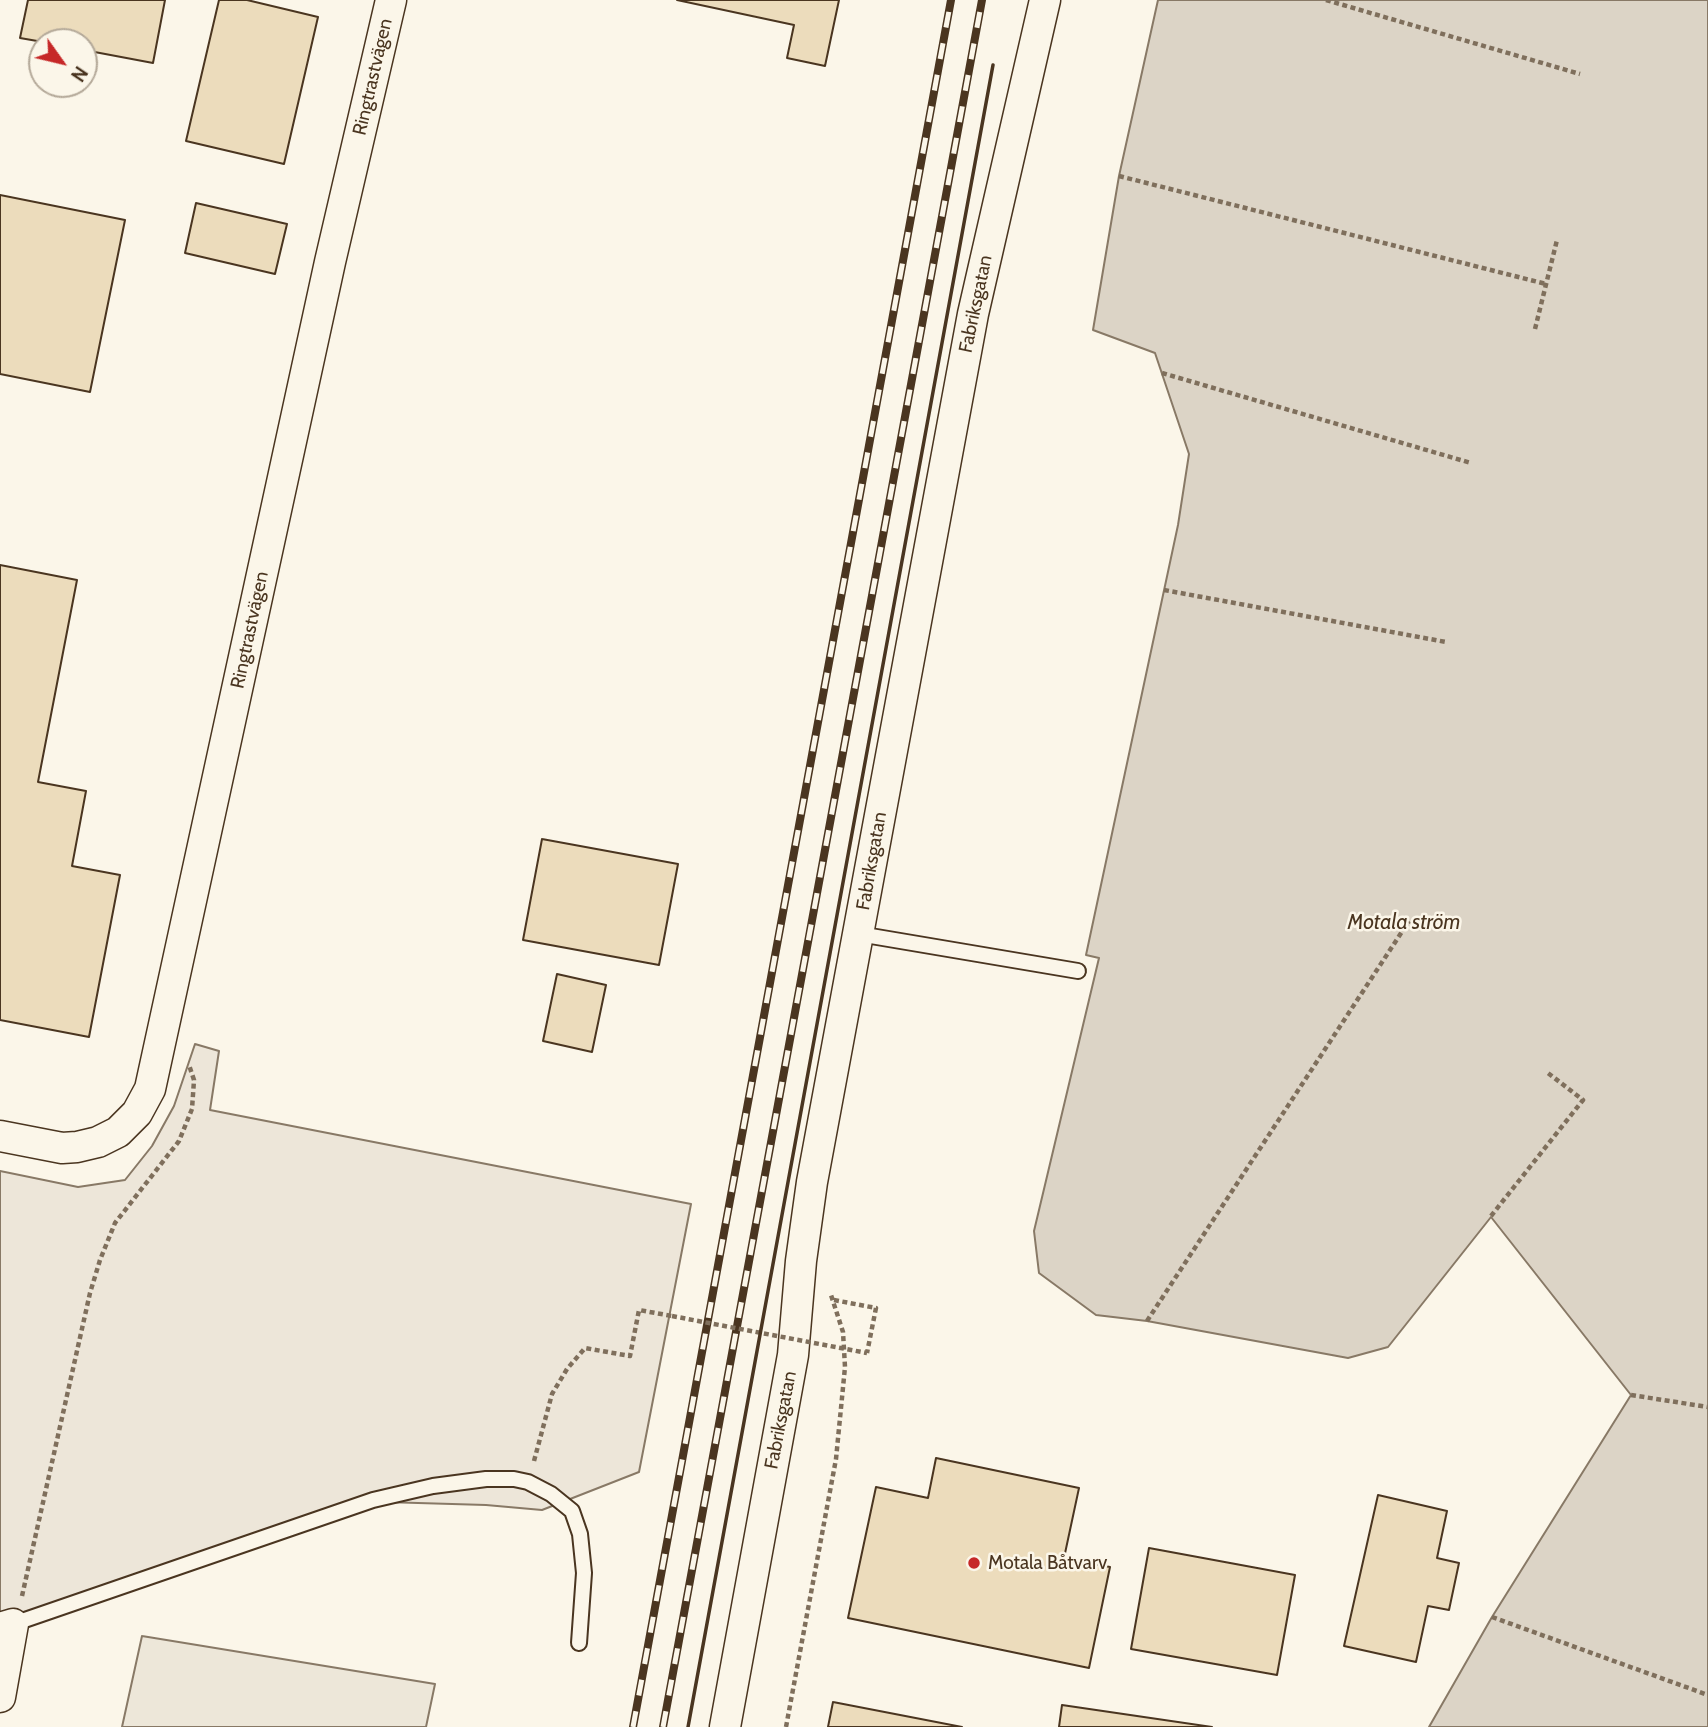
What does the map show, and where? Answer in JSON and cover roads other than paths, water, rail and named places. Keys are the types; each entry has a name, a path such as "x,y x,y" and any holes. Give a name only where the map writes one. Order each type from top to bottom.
{"street":[{"name":"Ringtrastvägen","path":"0,1136 62,1148 98,1142 118,1132 137,1113 150,1088 330,262 391,0"},
{"name":"Fabriksgatan","path":"725,1727 793,1355 801,1261 812,1182 973,314 1045,0"},
{"path":"0,1698 7,1626"}],"lane":[{"path":"859,934 1078,971"},
{"path":"7,1626 373,1500 459,1482 514,1479 528,1482 551,1494 572,1511 580,1534 584,1573 579,1643"}],"water":[{"name":"Motala ström","path":"1158,0 1708,0 1708,1727 1429,1727 1492,1617 1631,1395 1491,1217 1388,1347 1348,1358 1147,1321 1096,1315 1039,1273 1034,1231 1099,958 1086,955 1178,525 1189,454 1155,353 1093,330 1119,176"}],"railway":[{"path":"633,1727 951,0"},
{"path":"663,1727 982,0"}],"place":[{"name":"Motala Båtvarv","path":"974,1563"}]}
